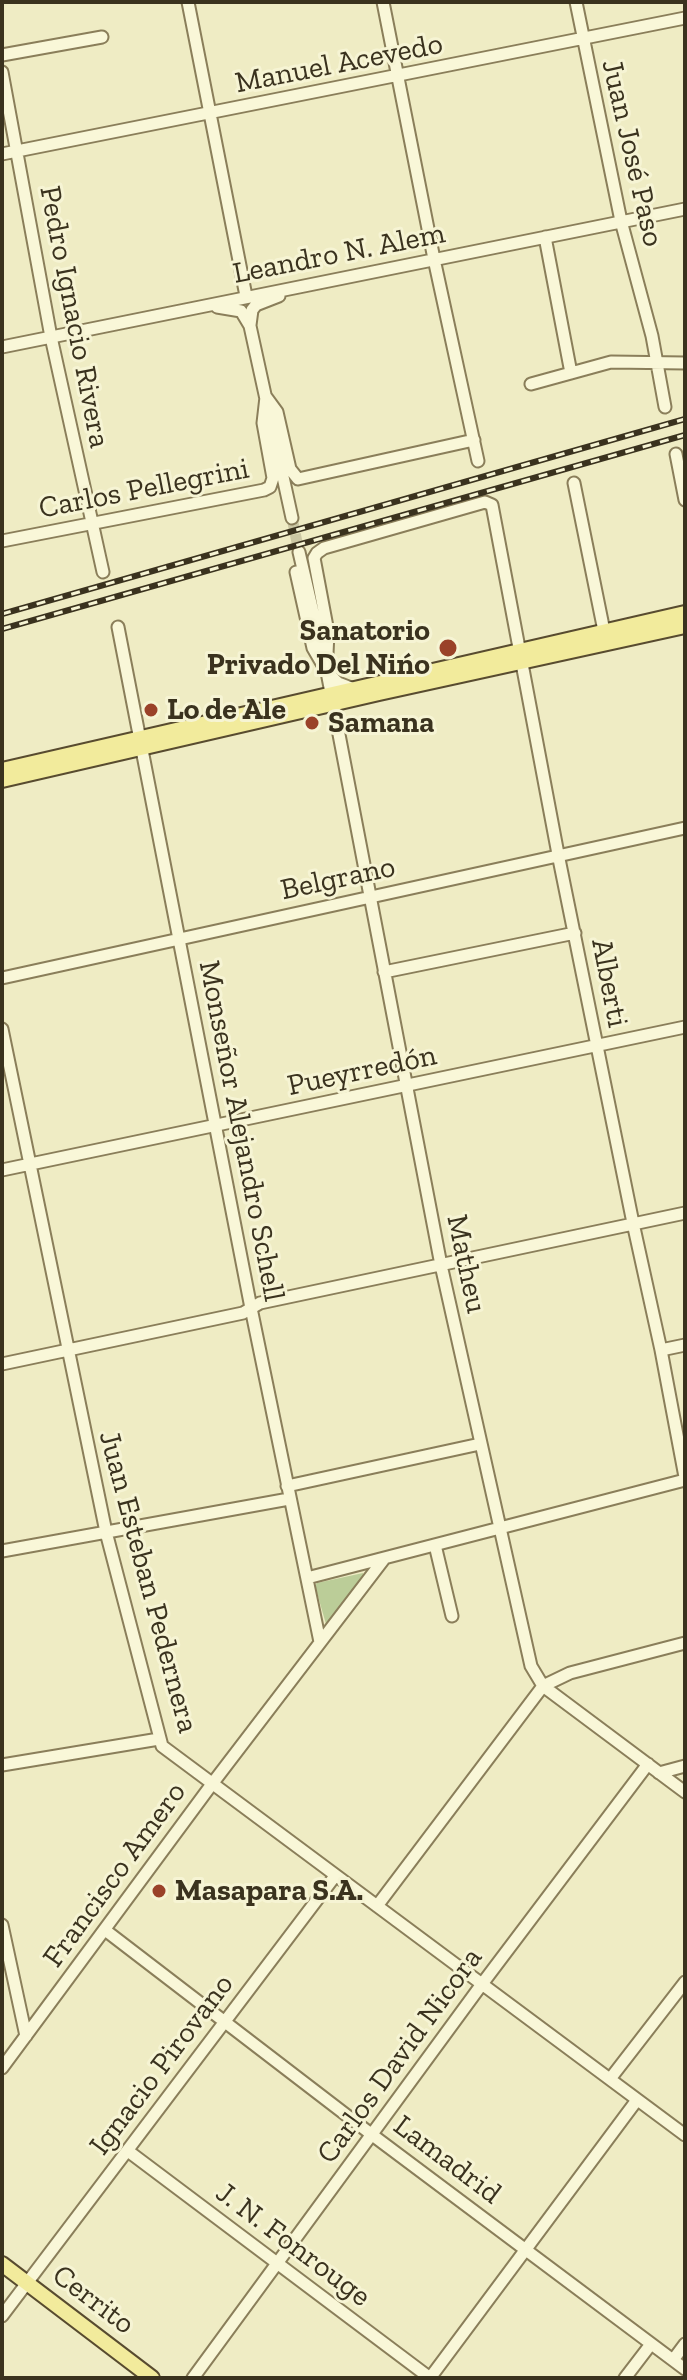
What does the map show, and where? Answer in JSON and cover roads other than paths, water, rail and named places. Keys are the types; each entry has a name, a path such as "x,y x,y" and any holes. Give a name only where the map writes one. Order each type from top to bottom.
{"main road":[{"path":"2,770 142,743 519,656 604,631 685,613"},
{"path":"2,780 313,697 332,698 351,688 685,626"},
{"name":"Cerrito","path":"2,2264 152,2378"}],"street":[{"path":"188,2 246,296"},
{"path":"383,2 478,461"},
{"name":"Juan José Paso","path":"576,2 621,221 657,362 665,407"},
{"name":"Manuel Acevedo","path":"2,154 685,18"},
{"path":"2,55 102,37"},
{"name":"Pedro Ignacio Rivera","path":"2,72 51,337 103,572"},
{"name":"Leandro N. Alem","path":"2,347 685,209"},
{"path":"545,237 571,373"},
{"path":"250,326 252,310 258,303 300,286"},
{"path":"197,308 241,311 250,326 292,518"},
{"path":"531,384 611,362 685,363"},
{"name":"Carlos Pellegrini","path":"266,397 277,412 290,469 298,479 474,440"},
{"name":"Carlos Pellegrini","path":"2,541 270,487 273,478 263,416 266,397"},
{"path":"676,454 685,500"},
{"path":"574,483 604,631"},
{"name":"Matheu","path":"485,502 324,548 314,558 328,632 327,672 441,1265 531,1666 543,1686 685,1792"},
{"name":"Alberti","path":"485,502 492,505 558,854 685,1478"},
{"name":"Matheu","path":"296,555 310,637 327,672 323,687 313,697"},
{"name":"Monseñor Alejandro Schell","path":"118,627 251,1308 320,1642"},
{"path":"327,672 338,683 351,688"},
{"name":"Belgrano","path":"2,978 685,828"},
{"path":"384,972 575,933"},
{"name":"Pueyrredón","path":"2,1170 685,1027"},
{"name":"Juan Esteban Pedernera","path":"2,1029 106,1532 159,1739 166,1751 685,2135"},
{"path":"2,1364 243,1313 260,1303 685,1213"},
{"path":"661,1350 685,1345"},
{"path":"2,1551 106,1532 288,1492 480,1444"},
{"path":"307,1578 685,1478"},
{"path":"435,1545 452,1616"},
{"name":"Francisco Amero","path":"2,2068 212,1784 384,1559"},
{"path":"377,1906 543,1686 570,1673 685,1643"},
{"path":"2,1765 159,1739"},
{"name":"Carlos David Nicora","path":"193,2378 648,1764"},
{"path":"659,1773 685,1766"},
{"name":"Ignacio Pirovano","path":"2,2316 335,1876"},
{"path":"2,1925 26,2036"},
{"name":"Lamadrid","path":"105,1930 685,2369"},
{"path":"610,2079 685,1982"},
{"path":"430,2378 637,2100"},
{"name":"J. N. Fonrouge","path":"128,2151 430,2378"},
{"path":"625,2378 651,2344"},
{"path":"673,2360 685,2344"}],"tunnel":[{"path":"292,518 299,552"}],"railway":[{"path":"2,614 685,419"},
{"path":"2,629 685,435"}],"place":[{"name":"Sanatorio Privado Del Nińo","path":"448,648"},
{"name":"Lo de Ale","path":"151,710"},
{"name":"Samana","path":"312,723"},
{"name":"Masapara S.A.","path":"159,1891"}]}
